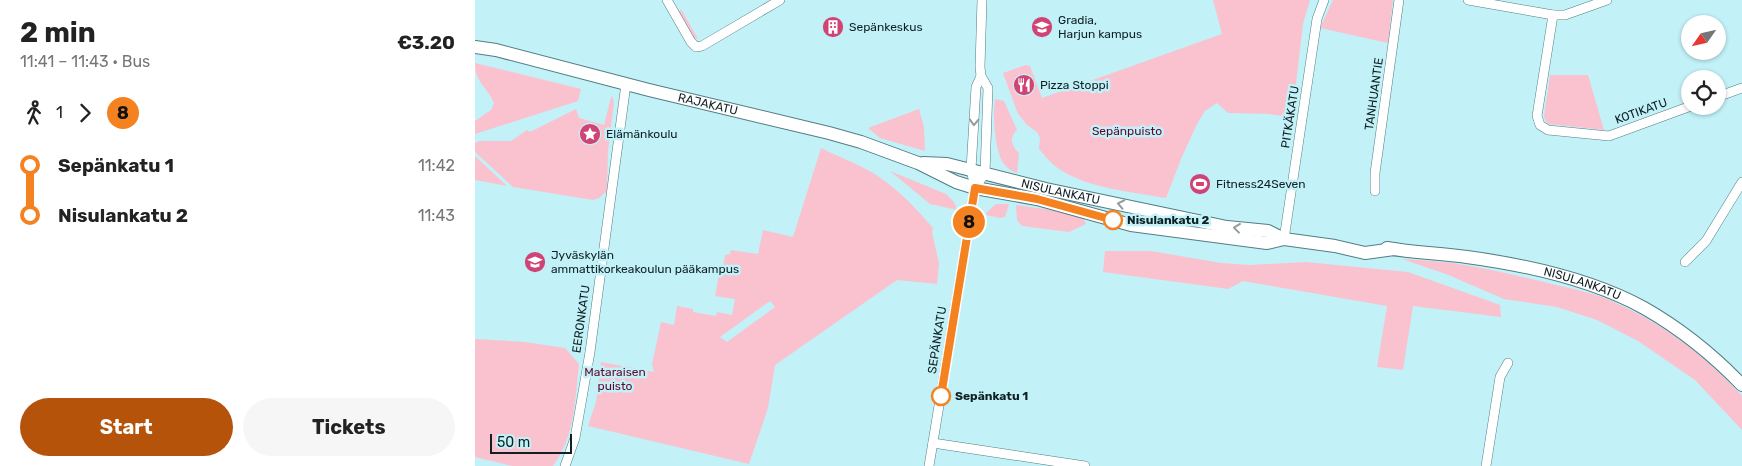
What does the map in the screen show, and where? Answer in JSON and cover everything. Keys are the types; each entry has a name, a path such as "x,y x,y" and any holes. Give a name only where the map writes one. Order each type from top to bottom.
{"main road":[{"name":"RAJAKATU","path":"475,41 496,50"},
{"name":"RAJAKATU","path":"475,47 496,50 861,142 918,163 956,182 975,188"},
{"name":"RAJAKATU","path":"918,163 947,164 985,173"},
{"name":"NISULANKATU","path":"985,173 1046,188 1227,226 1268,231 1284,239 1335,246 1365,253 1394,250 1467,257 1569,278 1618,296 1643,308 1691,339 1711,355 1742,385"},
{"name":"NISULANKATU","path":"975,188 1037,199 1131,225 1267,243 1284,239"}],"street":[{"path":"667,0 691,42 696,47 702,46 780,0"},
{"name":"SEPÄNKATU","path":"975,188 985,173 989,88 981,76 980,67 982,0"},
{"name":"PITKÄKATU","path":"1284,239 1317,19 1324,0"},
{"name":"TANHUANTIE","path":"1375,191 1375,174 1399,0"},
{"path":"1467,0 1553,15 1565,15 1607,0"},
{"name":"KOTIKATU","path":"1553,15 1537,116 1540,124 1548,130 1609,136 1681,110"},
{"name":"SEPÄNKATU","path":"929,466 975,188 971,169 976,87 981,76"},
{"name":"EERONKATU","path":"565,466 575,438 590,352 626,84"},
{"path":"1726,94 1742,88"},
{"path":"1685,262 1706,241 1742,182"},
{"path":"1486,466 1500,377 1508,363"},
{"path":"933,443 1085,466"}],"green space":[{"name":"Sepänpuisto","path":"1213,0 1310,0 1303,24 1292,117 1269,114 1228,113 1217,103 1205,111 1197,124 1166,198 1093,184 1066,173 1055,166 1039,149 1040,138 1037,132 1027,125 1018,114 1003,73 1026,65 1030,66 1042,98 1222,34"},
{"path":"1333,0 1393,0 1388,43 1320,28"},
{"path":"681,9 698,39 693,38 679,13"},
{"path":"475,63 581,89 578,101 475,134 475,121 491,110 494,103 479,80"},
{"path":"1550,75 1588,75 1604,130 1549,124 1545,120"},
{"path":"612,96 614,102 608,151 607,191 599,198 593,200 513,187 475,152 475,143 479,141 511,141 527,130 530,132 576,109 579,118 604,125"},
{"path":"995,99 1004,101 1017,130 1014,133 1012,142 1019,153 1017,173 1010,170 1004,164 998,151 994,123"},
{"path":"919,109 924,127 925,151 880,138 868,128"},
{"name":"Mataraisen puisto","path":"821,148 861,166 882,179 905,198 933,228 932,233 939,263 937,284 897,280 775,365 768,408 749,464 588,426 596,402 601,362 654,372 652,364 661,322 674,325 677,306 693,309 693,312 716,316 717,312 732,315 735,299 715,296 725,255 730,254 731,250 758,254 763,230 793,237","holes":["770,301 775,307 727,342 720,337"]},
{"path":"475,156 507,186 475,180"},
{"path":"890,171 946,194 954,202 957,210 930,204"},
{"path":"996,204 1009,204 1005,217 1000,218 986,215"},
{"path":"1016,205 1052,210 1083,218 1086,224 1069,232 1022,226 1017,220"},
{"path":"1105,251 1151,251 1221,263 1249,265 1306,262 1408,272 1500,305 1501,317 1413,306 1403,370 1377,367 1387,306 1243,281 1228,289 1103,272"},
{"path":"1402,259 1452,263 1515,275 1594,295 1610,300 1635,312 1685,344 1729,382 1742,396 1742,430 1695,380 1638,341 1597,320 1557,307 1504,299 1446,274"},
{"path":"475,339 525,342 565,348 579,364 570,430 566,443 553,466 512,466 475,457"}],"bus line":[{"name":"8","path":"941,396 975,188 1037,199 1113,220"}],"place":[{"name":"Sepänkeskus","path":"833,27"},
{"name":"Gradia, Harjun kampus","path":"1042,27"},
{"name":"Pizza Stoppi","path":"1024,85"},
{"name":"Elämänkoulu","path":"590,134"},
{"name":"Fitness24Seven","path":"1200,184"},
{"name":"Nisulankatu 2","path":"1113,220"},
{"name":"Jyväskylän ammattikorkeakoulun pääkampus","path":"535,262"},
{"name":"Sepänkatu 1","path":"941,396"}]}
